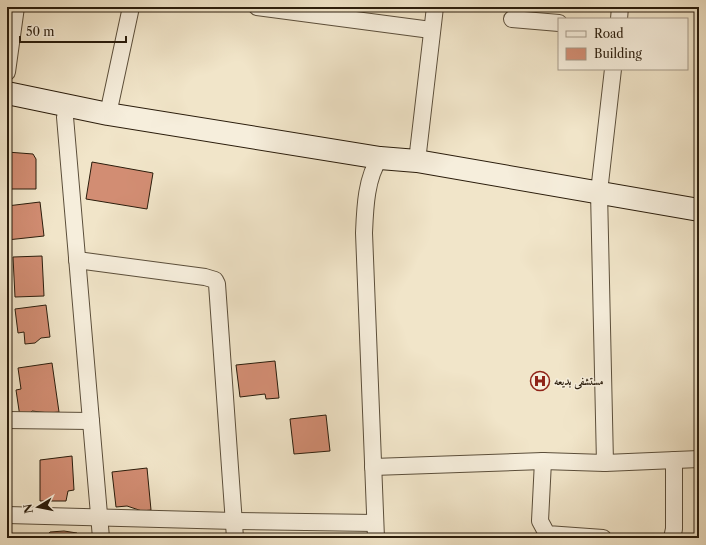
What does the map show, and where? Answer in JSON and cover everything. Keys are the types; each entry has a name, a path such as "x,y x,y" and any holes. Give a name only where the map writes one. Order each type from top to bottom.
{"street":[{"path":"7,72 16,7"},
{"path":"108,114 131,7"},
{"path":"257,7 305,10 431,30"},
{"path":"417,161 431,30 435,7"},
{"path":"619,18 620,7"},
{"path":"512,19 558,23"},
{"path":"605,463 599,198 613,70"},
{"path":"7,93 108,114 377,162 599,198 699,210"},
{"path":"7,108 254,146 377,162 417,161 699,220"},
{"path":"65,117 101,538"},
{"path":"7,514 235,521 376,530 364,233 365,209 377,162"},
{"path":"77,260 205,277 215,280 217,284 235,521 235,538"},
{"path":"7,420 91,421"},
{"path":"373,467 543,461 605,463 699,459"},
{"path":"672,538 674,529 674,460"},
{"path":"543,461 540,521 547,534 603,538"}],"building":[{"path":"7,152 33,154 36,159 36,189 7,189"},
{"path":"92,162 153,173 147,209 86,199"},
{"path":"40,202 44,236 7,240 7,206"},
{"path":"42,256 44,296 15,297 13,257"},
{"path":"46,305 50,337 41,338 35,343 25,344 24,332 18,333 15,309"},
{"path":"275,361 279,398 266,399 265,394 240,397 236,365"},
{"path":"52,363 59,412 49,413 32,411 27,416 20,417 16,390 21,389 18,368"},
{"path":"326,415 330,451 294,454 290,419"},
{"path":"72,456 74,490 68,491 66,501 40,501 40,460"},
{"path":"147,468 151,510 142,511 127,506 116,507 112,472"},
{"path":"64,531 77,533 77,538 45,538 50,532"}],"place":[{"name":"مستشفى بديعه","path":"540,381"}]}
